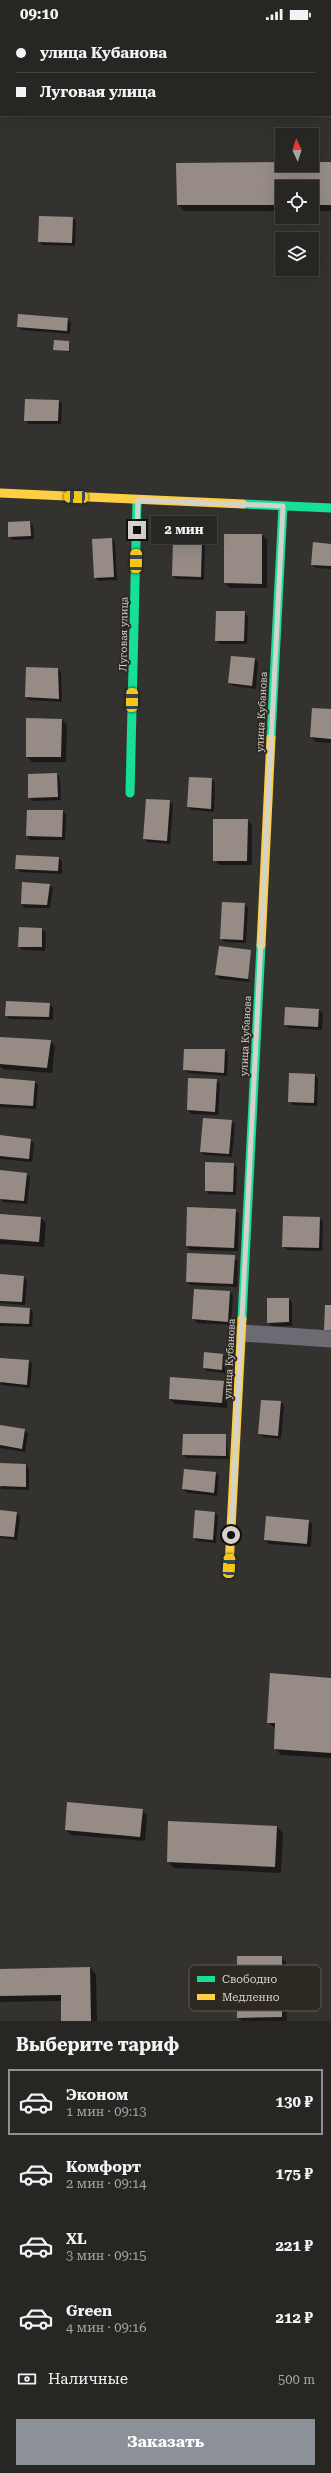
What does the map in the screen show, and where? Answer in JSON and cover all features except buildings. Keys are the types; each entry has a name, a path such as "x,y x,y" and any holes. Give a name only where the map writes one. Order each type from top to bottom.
{"street":[{"path":"0,493 331,508"},
{"name":"Луговая улица","path":"130,793 138,500"},
{"name":"улица Кубанова","path":"229,1566 283,506"},
{"path":"242,1333 331,1338"}],"traffic: fast":[{"path":"130,793 137,500"},
{"path":"243,504 331,508"},
{"path":"271,738 283,506"},
{"path":"242,1319 261,945"}],"traffic: slow":[{"path":"0,493 243,504"},
{"path":"261,945 271,738"},
{"path":"229,1567 242,1319"}],"route":[{"path":"137,530 138,500 283,506 231,1535"}]}
